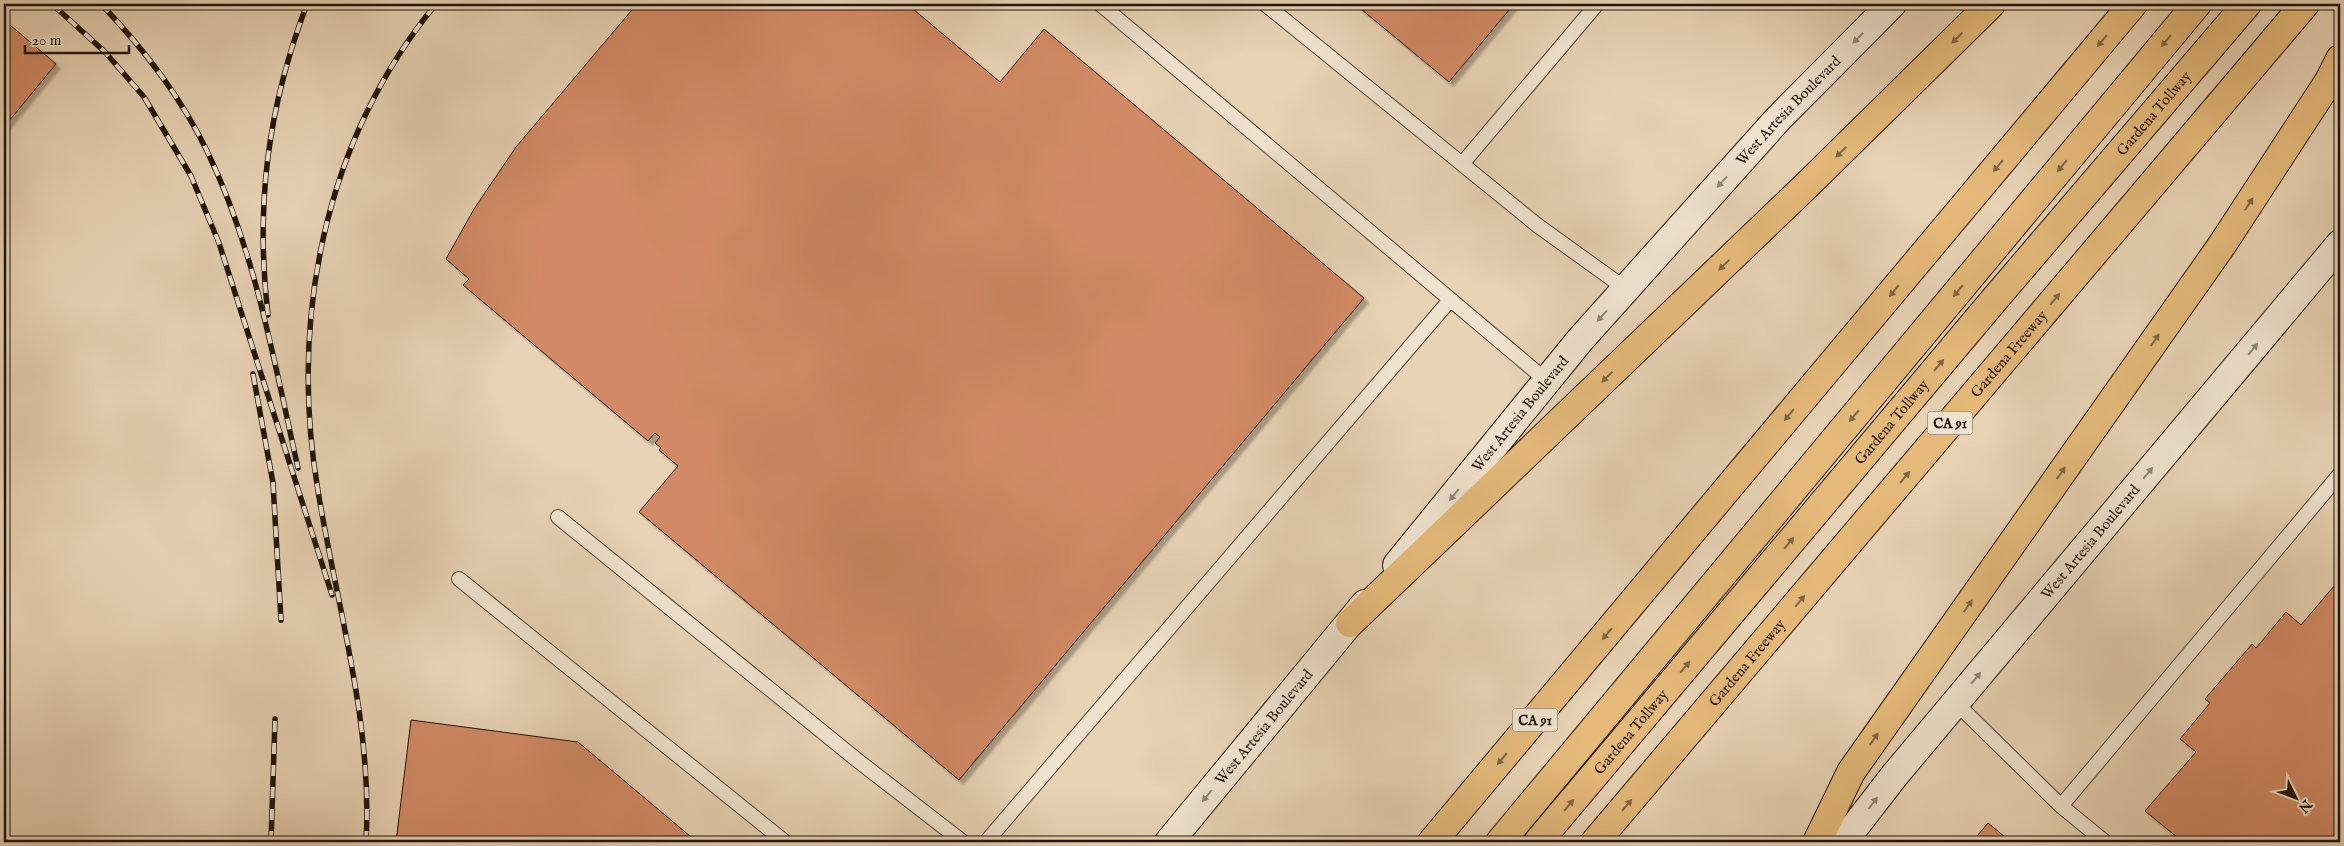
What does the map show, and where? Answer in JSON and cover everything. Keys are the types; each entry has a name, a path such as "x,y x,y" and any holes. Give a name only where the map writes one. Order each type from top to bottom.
{"highway":[{"path":"1350,623 1806,186 1991,4"},
{"name":"CA 91","path":"1432,842 2133,4"},
{"name":"Gardena Tollway","path":"1500,842 2197,4"},
{"name":"Gardena Tollway","path":"1538,842 1987,308 2247,4"},
{"name":"Gardena Freeway","path":"1595,842 2306,4"},
{"path":"1817,842 1851,772 2222,245 2328,81 2340,59"}],"main road":[{"name":"West Artesia Boulevard","path":"1169,842 1547,381 1626,289 1777,120 1892,4"},
{"name":"West Artesia Boulevard","path":"1843,842 1894,776 2340,244"}],"lane":[{"path":"1100,4 1547,381"},
{"path":"1265,4 1537,225 1626,289"},
{"path":"1462,164 1596,4"},
{"path":"986,842 1450,300"},
{"path":"2061,806 2340,474"},
{"path":"558,517 857,760 963,842"},
{"path":"459,579 785,842"},
{"path":"1956,703 2061,806 2104,842"}],"building":[{"path":"637,4 907,4 1000,82 1044,29 1364,298 959,780 639,512 678,466 659,450 661,448 655,443 660,437 655,433 648,441 463,285 469,279 446,259 474,209 516,147"},
{"path":"1355,4 1514,4 1449,82"},
{"path":"4,20 56,64 4,127"},
{"path":"2340,579 2340,842 2183,842 2145,811 2196,752 2180,739 2210,703 2205,699 2252,644 2256,648 2286,612 2301,625"},
{"path":"411,720 578,742 697,842 396,842"},
{"path":"1988,823 2011,842 1972,842"}],"railway":[{"path":"52,4 105,52 144,97 191,176 219,243 332,595"},
{"path":"101,4 146,55 173,92 197,131 224,189 251,267 262,306 298,468"},
{"path":"268,315 263,234 264,195 268,157 283,81 307,4"},
{"path":"366,842 367,798 359,710 318,491 310,427 308,362 313,298 324,234 342,173 366,113 398,57 436,4"},
{"path":"253,374 273,483 281,620"},
{"path":"271,842 275,719"}]}
